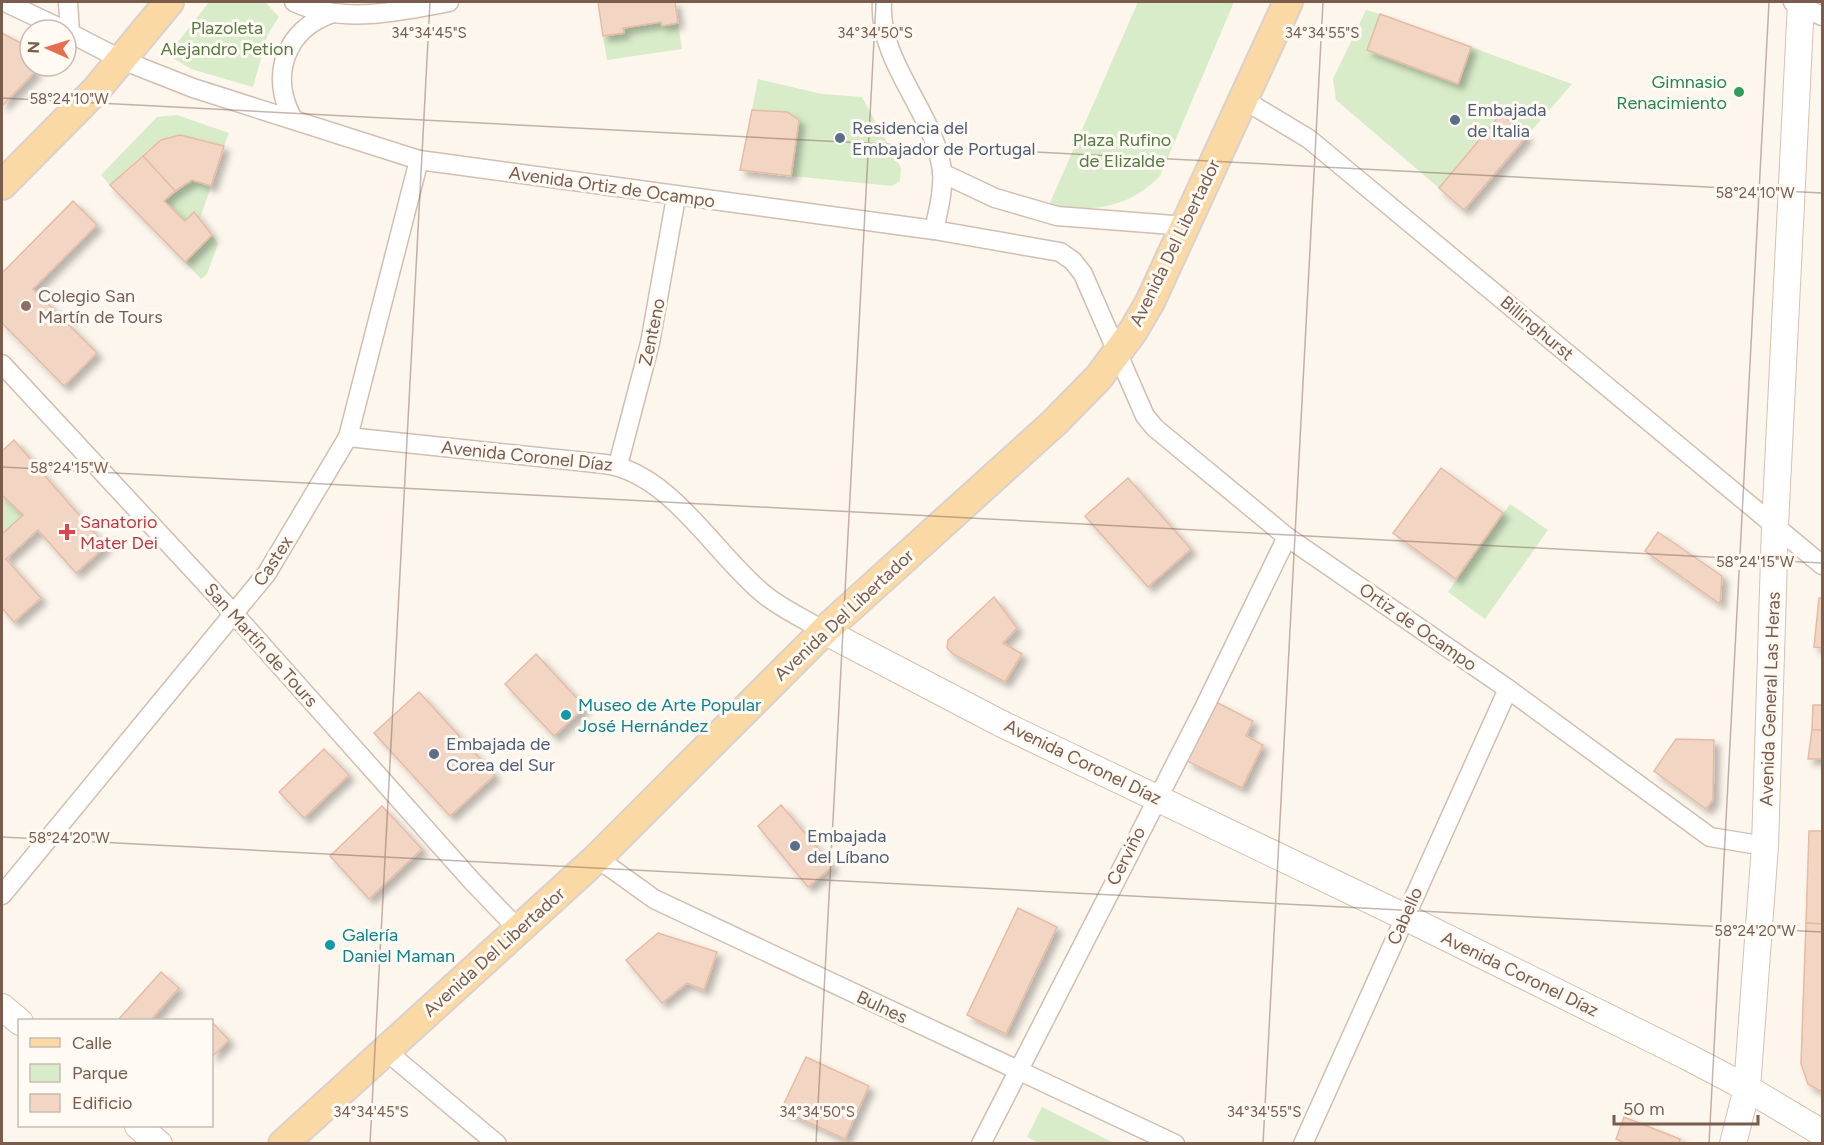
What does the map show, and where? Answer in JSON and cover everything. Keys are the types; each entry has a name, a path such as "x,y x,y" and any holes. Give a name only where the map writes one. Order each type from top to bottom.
{"main road":[{"path":"2,185 122,60 169,2"},
{"name":"Avenida Del Libertador","path":"283,1143 597,858 824,631 1055,422 1099,377 1150,302 1288,2"},
{"name":"Avenida General Las Heras","path":"1733,1143 1747,1088 1765,846 1798,2"},
{"name":"Avenida Coronel Díaz","path":"824,631 1002,724 1405,917 1747,1088 1822,1133"},
{"path":"2,1007 18,1020"},
{"path":"140,1127 159,1143"}],"street":[{"name":"Avenida Ortiz de Ocampo","path":"5,2 39,18"},
{"path":"67,18 68,2"},
{"path":"294,2 333,13 387,12 450,2"},
{"path":"882,2 885,29 893,55 937,150 942,173 934,230"},
{"path":"1798,2 1822,16"},
{"path":"293,119 284,102 280,82 285,56 295,39 309,24 333,13"},
{"name":"Avenida Ortiz de Ocampo","path":"78,37 122,60 193,88 419,160 676,197 934,230 1047,248 1066,257 1083,274 1117,353"},
{"name":"Billinghurst","path":"1244,100 1309,139 1822,565"},
{"name":"Castex","path":"2,895 235,615 267,573 348,437 419,160"},
{"path":"942,173 995,198 1046,214 1081,219 1186,226"},
{"name":"Zenteno","path":"618,465 650,343 676,197"},
{"name":"Ortiz de Ocampo","path":"1117,353 1145,416 1155,428 1287,537 1508,689 1710,837 1765,846"},
{"name":"San Martín de Tours","path":"2,364 235,615 472,881 518,929"},
{"name":"Avenida Coronel Díaz","path":"348,437 618,465 643,477 667,496 765,596 824,631"},
{"name":"Cerviño","path":"981,1143 1204,708 1287,537"},
{"name":"Cabello","path":"1303,1143 1508,689"},
{"name":"Bulnes","path":"597,858 654,899 1017,1071 1175,1143"},
{"path":"385,1050 497,1143"}],"green space":[{"name":"Plazoleta Alejandro Petion","path":"209,2 265,2 279,17 268,34 253,87 191,69 171,57 170,52"},
{"name":"Plaza Rufino de Elizalde","path":"1138,2 1234,2 1160,176 1136,195 1109,206 1080,208 1049,205"},
{"path":"1366,10 1380,14 1368,51 1458,84 1471,47 1572,84 1527,136 1501,114 1439,188 1336,100 1333,79"},
{"path":"661,22 662,26 678,23 682,49 607,60 603,36 623,33 623,28"},
{"path":"758,79 822,94 862,97 901,168 900,181 892,186 791,176 799,120 787,112 752,110"},
{"path":"177,115 229,133 224,146 185,137 160,142 110,185 101,175 157,117"},
{"path":"192,180 211,186 200,219 194,213 185,221 164,201"},
{"path":"212,235 218,244 207,274 201,279 185,262"},
{"path":"2,495 23,515 2,534"},
{"path":"1510,504 1548,530 1485,619 1448,592"},
{"path":"1042,1107 1112,1143 1039,1143 1027,1137"}],"building":[{"path":"598,2 675,2 678,23 662,26 661,22 623,28 624,33 603,36"},
{"path":"1380,14 1471,47 1458,84 1367,50"},
{"path":"2,33 18,42 18,78 29,78 2,106"},
{"path":"752,110 787,112 799,120 791,176 740,170"},
{"path":"1501,114 1527,136 1464,210 1439,188"},
{"path":"180,135 224,146 211,186 192,180 175,191 143,156 161,140"},
{"path":"143,156 175,191 164,201 185,221 194,212 212,235 185,262 110,185"},
{"name":"Colegio San Martín de Tours","path":"73,201 97,225 33,289 97,353 64,386 2,323 2,273"},
{"name":"Sanatorio Mater Dei","path":"14,440 106,546 76,573 38,530 6,559 41,598 14,622 2,608 2,534 23,515 2,495 2,451"},
{"path":"1441,468 1503,513 1456,579 1393,533"},
{"path":"1128,478 1191,549 1148,587 1085,516"},
{"path":"1658,532 1722,576 1720,604 1645,551"},
{"path":"994,597 1017,628 1003,643 1022,654 1005,682 953,654 947,648 948,640"},
{"path":"1819,598 1822,598 1822,648 1814,647"},
{"path":"536,654 585,707 554,736 505,684"},
{"name":"Embajada de Corea del Sur","path":"419,692 495,775 450,816 374,733"},
{"path":"1216,702 1253,721 1246,736 1263,745 1242,788 1187,761"},
{"path":"1813,705 1822,705 1822,730 1812,730"},
{"path":"1812,730 1822,730 1822,759 1808,759"},
{"path":"1676,739 1714,740 1713,800 1706,809 1654,771"},
{"path":"324,749 349,775 304,818 279,792"},
{"name":"Embajada del Líbano","path":"781,805 833,866 808,887 758,826"},
{"path":"382,806 422,849 369,899 330,856"},
{"path":"1809,831 1822,831 1822,924 1806,923"},
{"path":"1018,908 1057,927 1006,1034 967,1015"},
{"path":"1806,923 1822,924 1822,1092 1808,1084 1801,1064"},
{"path":"658,933 717,952 704,990 687,983 662,1003 626,960"},
{"path":"161,972 179,988 152,1019 119,1019"},
{"path":"213,1023 229,1040 213,1056"},
{"path":"806,1057 869,1086 845,1139 781,1110"},
{"path":"1624,1117 1680,1139 1679,1144 1627,1144 1616,1139"}],"place":[{"name":"Gimnasio Renacimiento","path":"1739,92"},
{"name":"Embajada de Italia","path":"1455,120"},
{"name":"Residencia del Embajador de Portugal","path":"840,138"},
{"name":"Colegio San Martín de Tours","path":"26,306"},
{"name":"Sanatorio Mater Dei","path":"67,532"},
{"name":"Museo de Arte Popular José Hernández","path":"566,715"},
{"name":"Embajada de Corea del Sur","path":"434,754"},
{"name":"Embajada del Líbano","path":"795,846"},
{"name":"Galería Daniel Maman","path":"330,945"}]}
